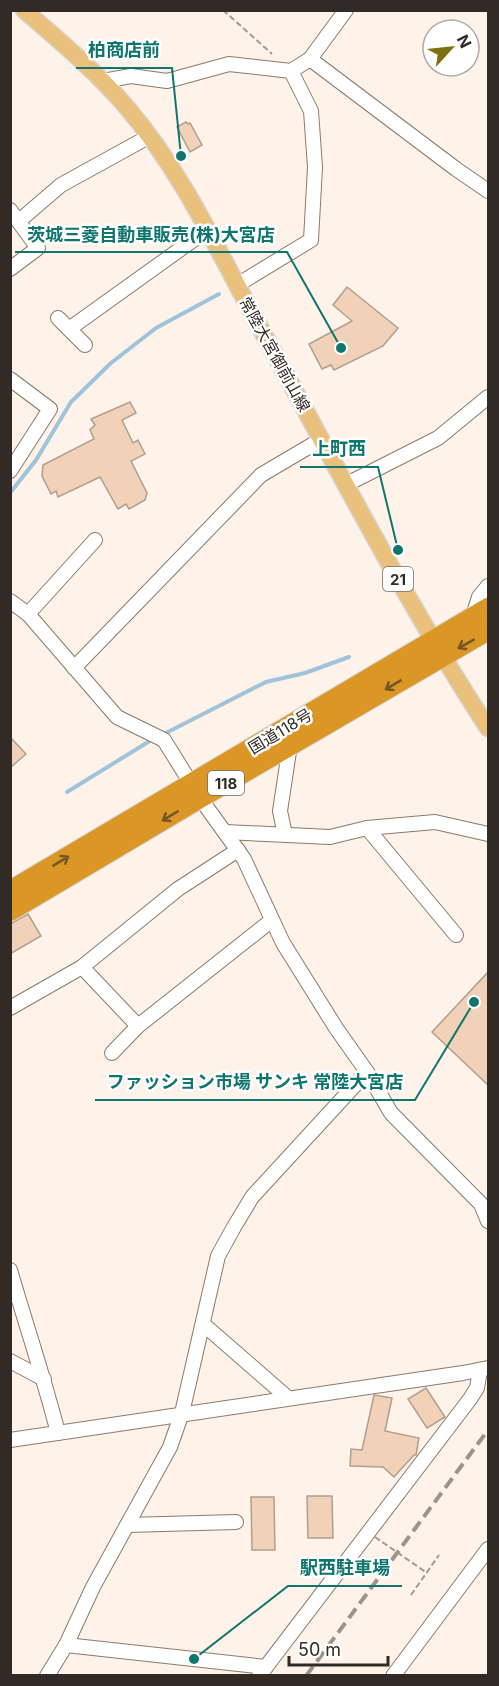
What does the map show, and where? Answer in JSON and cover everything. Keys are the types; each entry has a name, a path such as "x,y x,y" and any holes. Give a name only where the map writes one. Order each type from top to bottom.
{"highway":[{"name":"国道118号","path":"10,911 433,639 481,612"},
{"name":"国道118号","path":"10,891 196,791 290,745 489,630"}],"main road":[{"name":"常陸大宮御前山線","path":"24,10 103,81 150,136 173,171 433,639 489,728"}],"street":[{"path":"103,81 131,76 167,81 229,64 291,71 310,59 346,10"},
{"path":"310,59 456,169 489,191"},
{"path":"237,285 312,240 315,167 311,111 291,71"},
{"path":"10,269 38,248 15,216 61,185 150,136"},
{"path":"69,329 207,230"},
{"path":"58,318 85,345"},
{"path":"10,379 50,409 10,471"},
{"path":"347,484 438,438 489,397"},
{"path":"74,668 261,476 322,439"},
{"path":"28,614 95,540"},
{"path":"481,612 479,597 489,586"},
{"path":"10,601 28,614 117,717 164,740 196,791 238,850 289,953 336,1028 367,1072 391,1113 481,1204 489,1221"},
{"path":"285,835 280,811 290,745"},
{"path":"225,832 330,837 367,828 435,822 489,834"},
{"path":"367,828 456,935"},
{"path":"10,1008 82,967 178,889 238,850"},
{"path":"112,1053 138,1026 272,920"},
{"path":"82,967 138,1026"},
{"path":"46,1676 66,1645 93,1587 170,1447 183,1413 218,1256 252,1197 367,1072"},
{"path":"10,1270 32,1347 44,1379 58,1433"},
{"path":"203,1324 288,1398"},
{"path":"10,1361 44,1379"},
{"path":"10,1440 484,1369 471,1399 262,1671 66,1645"},
{"path":"127,1525 236,1522"},
{"path":"393,1676 489,1549"}],"path":[{"path":"223,10 291,71"},
{"path":"375,1537 427,1573"},
{"path":"411,1594 440,1556"}],"building":[{"path":"186,122 190,123 202,145 190,152 177,127"},
{"path":"347,287 398,328 383,346 334,370 331,365 322,369 309,344 352,321 333,305"},
{"path":"130,402 136,413 122,420 133,443 138,440 145,454 131,461 147,493 145,500 129,509 126,504 118,509 100,477 58,497 56,491 51,494 42,476 43,465 94,439 90,430 95,425 91,419"},
{"path":"10,737 26,754 10,768"},
{"path":"28,914 41,936 10,954 10,924"},
{"path":"489,971 489,1086 432,1032"},
{"path":"426,1388 445,1417 427,1428 408,1399"},
{"path":"374,1395 392,1398 385,1431 419,1438 416,1455 394,1477 383,1467 350,1466 351,1449 362,1450"},
{"path":"307,1496 332,1496 333,1538 308,1538"},
{"path":"251,1497 274,1497 275,1550 252,1550"}],"waterway":[{"path":"10,493 36,460 71,402 111,363 156,328 219,294"},
{"path":"162,735 266,682 305,673 349,657"},
{"path":"67,792 153,739"}],"railway":[{"path":"306,1676 488,1430"}],"place":[{"name":"柏商店前","path":"181,156"},
{"name":"茨城三菱自動車販売(株)大宮店","path":"341,348"},
{"name":"上町西","path":"398,550"},
{"name":"ファッション市場 サンキ 常陸大宮店","path":"474,1002"},
{"name":"駅西駐車場","path":"194,1659"}]}
